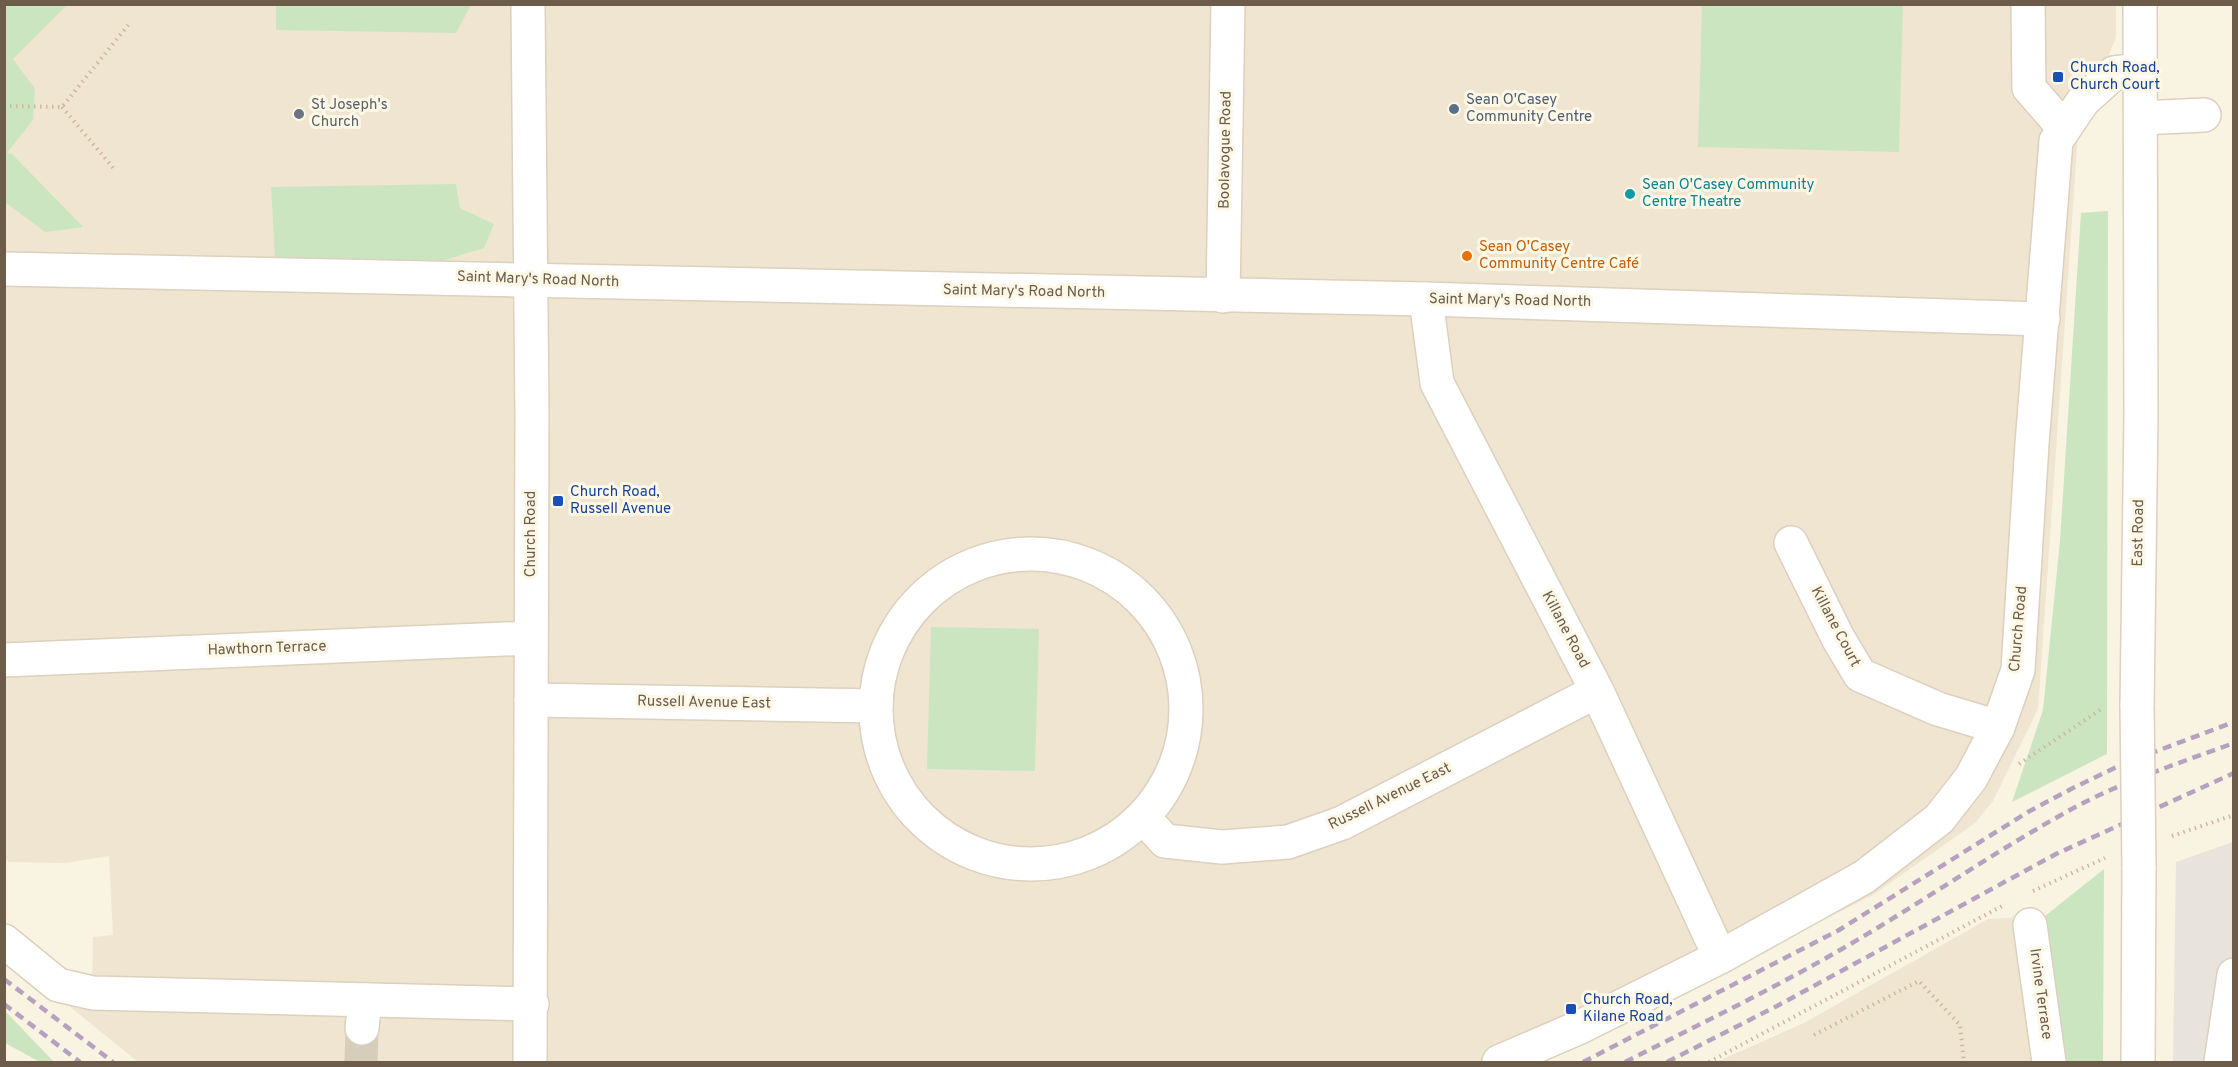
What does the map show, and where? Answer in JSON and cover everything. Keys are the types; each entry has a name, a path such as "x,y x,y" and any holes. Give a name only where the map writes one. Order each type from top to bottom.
{"street":[{"name":"Church Road","path":"528,4 531,281 529,835 532,1004 530,1062"},
{"name":"Boolavogue Road","path":"1223,296 1228,4"},
{"path":"2028,4 2029,88 2064,128"},
{"name":"East Road","path":"2138,1062 2126,861 2124,704 2141,118 2140,4"},
{"name":"Church Road","path":"1499,1062 1580,1028 1720,957 1864,877 1939,819 1971,778 1998,727 2018,670 2032,444 2056,141 2083,100 2114,73 2140,70"},
{"path":"2141,118 2204,115"},
{"name":"Saint Mary's Road North","path":"4,269 1426,299 2043,319"},
{"name":"Killane Road","path":"1426,299 1437,383 1597,691 1720,957"},
{"name":"Killane Court","path":"1791,543 1838,638 1860,675 1938,709 1998,727"},
{"path":"1013,555 1058,556 1097,568 1134,592 1158,618 1176,652 1186,687 1187,718 1182,750 1169,782 1143,817 1123,836 1094,852 1057,863 1009,863 978,856 936,833 902,797 882,753 876,706 880,674 892,641 907,616 940,584 968,567 1013,555"},
{"name":"Hawthorn Terrace","path":"4,660 530,638"},
{"name":"Russell Avenue East","path":"1143,817 1164,841 1222,847 1288,842 1342,823 1597,691"},
{"name":"Russell Avenue East","path":"531,700 876,706"},
{"name":"Irvine Terrace","path":"2022,907 2049,1062"},
{"path":"4,941 58,985 93,993 216,996 363,1014 532,1004"},
{"path":"2221,1062 2234,975"}],"path":[{"path":"62,107 129,24"},
{"path":"4,106 62,107 115,170"},
{"path":"2013,768 2124,704"},
{"path":"2168,837 2234,815"},
{"path":"1709,1062 2022,907 2092,863 2126,861"},
{"path":"1814,1035 1919,981 1960,1025 1964,1062"}],"shaded area":[{"path":"5,5 2116,5 2116,37 2078,134 2038,709 1993,801 1975,823 1873,895 1542,1062 138,1062 63,1001 92,984 93,937 113,935 109,856 65,863 8,862 5,857"},
{"path":"2233,842 2234,1020 2228,1062 2173,1062 2176,862"},
{"path":"2045,916 2067,1062 1716,1062 1804,1023 1988,919"}],"green space":[{"path":"276,4 471,5 456,33 276,30"},
{"path":"9,5 67,5 13,59 35,89 33,120 7,153 12,154 83,227 45,232 5,202 4,9"},
{"path":"1702,5 1903,5 1899,152 1698,147"},
{"path":"456,184 460,208 494,224 484,248 438,262 275,259 271,187"},
{"path":"2108,211 2107,754 2012,802 2043,710 2060,541 2081,213"},
{"path":"931,627 1039,629 1035,771 927,769"},
{"path":"2104,869 2103,1062 2067,1062 2045,916"},
{"path":"5,1011 54,1062 40,1062 5,1043"}],"tunnel":[{"path":"361,1062 362,1028"}],"railway":[{"path":"1583,1062 1839,930 2028,812 2071,789 2125,763 2234,722"},
{"path":"1625,1062 1820,961 2081,804 2137,779 2234,743"},
{"path":"1667,1062 1777,1006 2056,854 2234,773"},
{"path":"4,979 113,1062"},
{"path":"4,1004 80,1062"}],"place":[{"name":"Church Road, Church Court","path":"2058,77"},
{"name":"Sean O'Casey Community Centre","path":"1454,109"},
{"name":"St Joseph's Church","path":"299,114"},
{"name":"Sean O'Casey Community Centre Theatre","path":"1630,194"},
{"name":"Sean O'Casey Community Centre Café","path":"1467,256"},
{"name":"Church Road, Russell Avenue","path":"558,501"},
{"name":"Church Road, Kilane Road","path":"1571,1009"}]}
